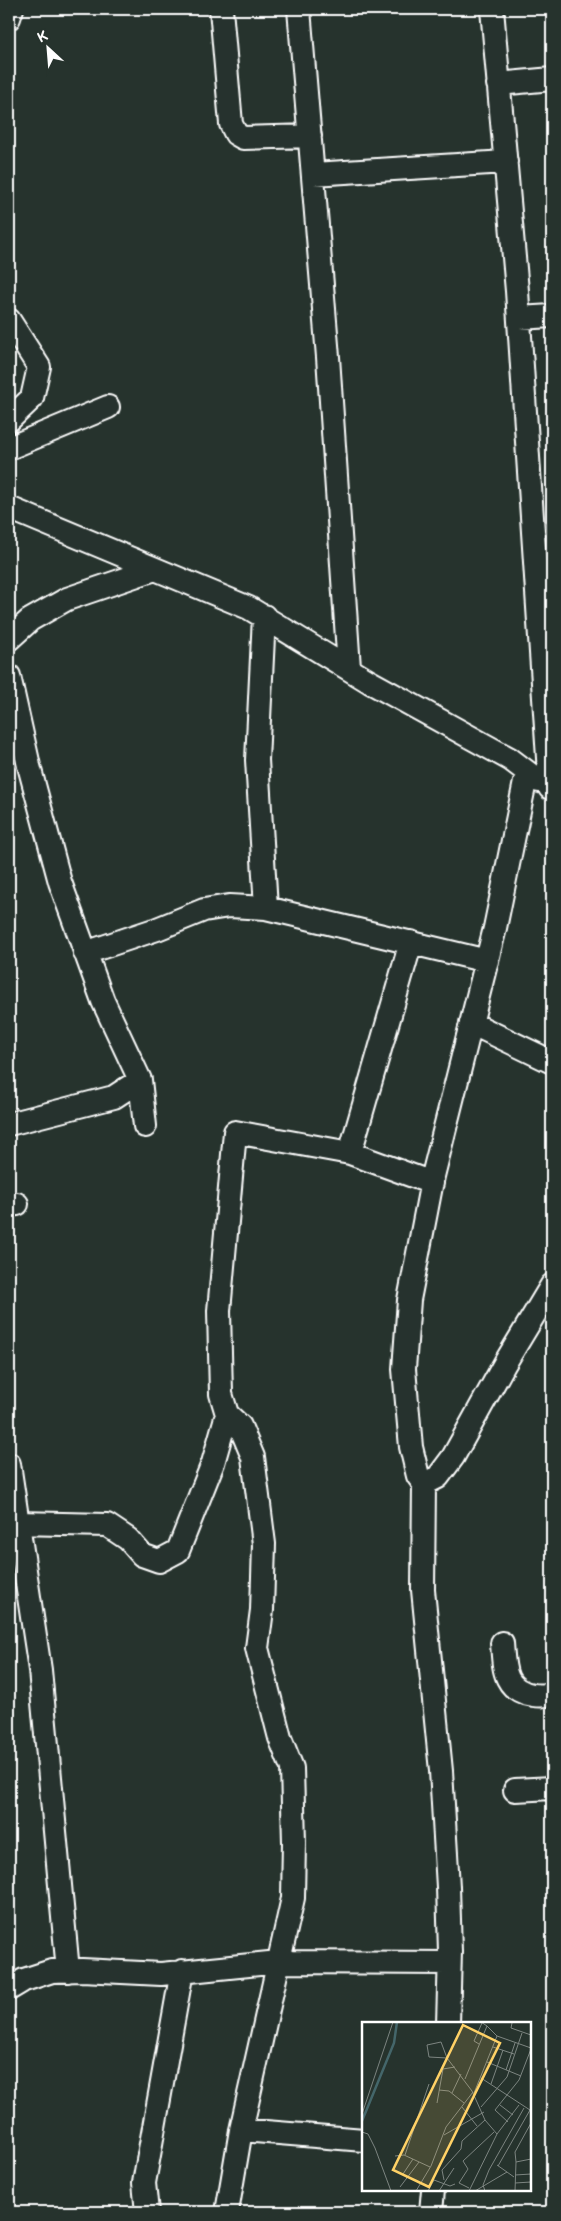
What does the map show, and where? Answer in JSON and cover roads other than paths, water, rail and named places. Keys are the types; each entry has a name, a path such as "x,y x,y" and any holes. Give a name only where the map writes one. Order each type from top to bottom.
{"street":[{"path":"9,18 12,9"},
{"path":"221,9 232,124 236,134 242,138 310,136"},
{"path":"299,9 349,668"},
{"path":"492,9 519,318 543,545 551,789"},
{"path":"498,84 552,78"},
{"path":"313,174 506,162"},
{"path":"519,318 552,316"},
{"path":"9,320 39,367 32,398 9,420"},
{"path":"9,448 108,407"},
{"path":"9,508 249,608 349,668 510,759 551,789"},
{"path":"9,639 30,620 67,599 155,569"},
{"path":"264,616 257,760 266,908"},
{"path":"9,676 29,766 58,873 103,1001 140,1080 145,1126"},
{"path":"448,2022 448,1887 441,1771 423,1590 424,1484 418,1476 411,1447 404,1369 409,1300 432,1184 487,962 527,772"},
{"path":"85,953 157,929 204,910 229,906 266,908 487,962"},
{"path":"350,1153 411,942"},
{"path":"472,1023 552,1062"},
{"path":"9,1124 114,1097 140,1080"},
{"path":"227,2212 241,2130 293,1898 292,1768 280,1738 257,1648 262,1610 264,1544 252,1457 240,1426 227,1414 221,1394 219,1311 235,1132 350,1153 432,1184"},
{"path":"424,1484 438,1477 453,1457 552,1285"},
{"path":"18,1523 107,1525 128,1539 142,1555 159,1561 178,1551 213,1463 227,1414"},
{"path":"9,1464 40,1670 68,1971"},
{"path":"502,1643 504,1672 512,1687 523,1693 544,1696 552,1694"},
{"path":"515,1790 552,1788"},
{"path":"9,1989 24,1980 52,1972 68,1971 161,1974 279,1962 449,1962"},
{"path":"147,2212 144,2183 182,1971"},
{"path":"241,2130 362,2140"},
{"path":"431,2212 433,2191"}]}
